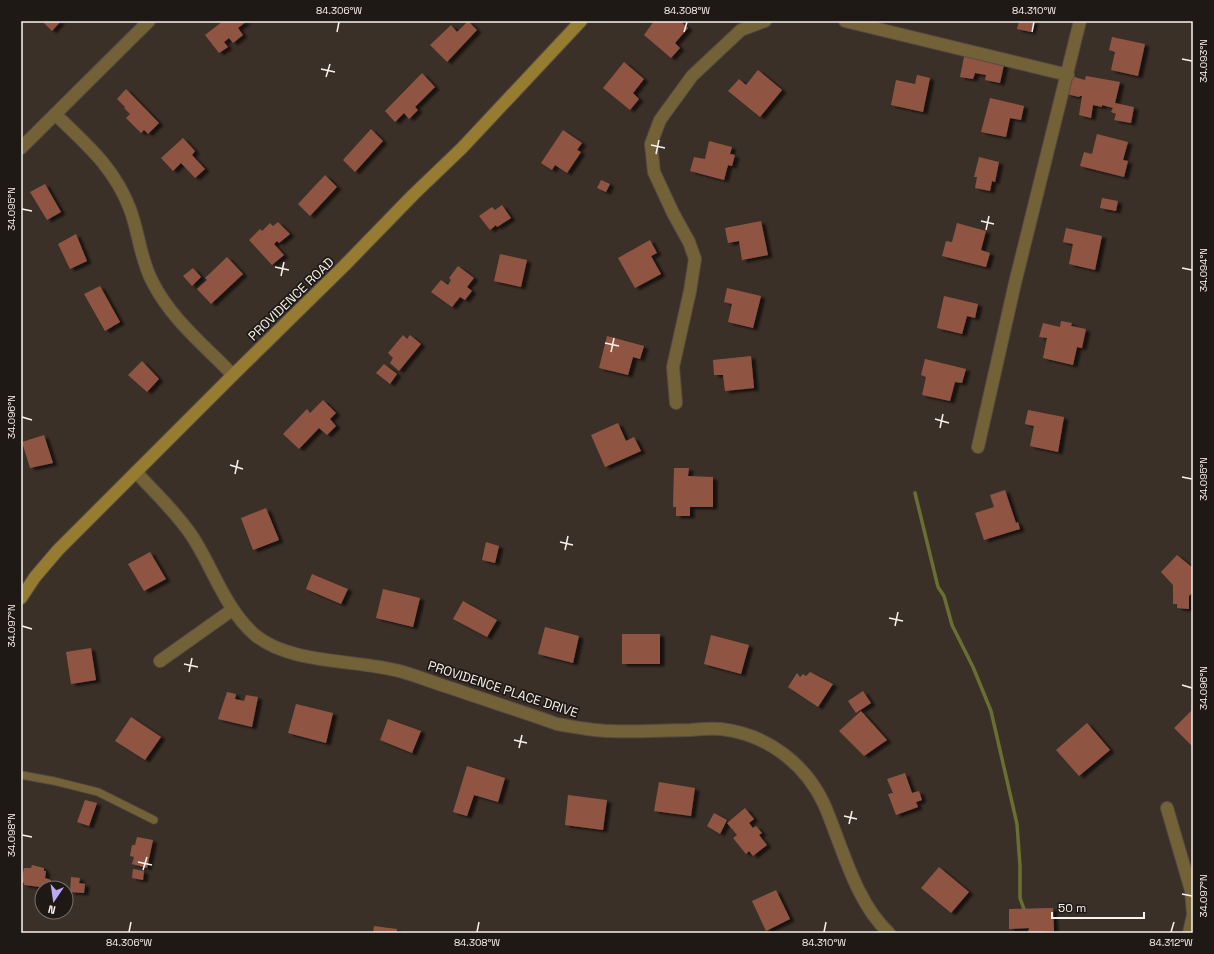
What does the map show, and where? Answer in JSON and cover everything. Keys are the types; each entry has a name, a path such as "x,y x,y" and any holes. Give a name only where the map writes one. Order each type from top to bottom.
{"street":[{"path":"21,148 148,21"},
{"name":"PROVIDENCE ROAD","path":"21,598 35,577 58,550 345,265 413,195 462,148 581,21"},
{"path":"676,403 673,368 690,291 694,259 689,242 673,213 654,172 651,144 660,120 692,76 740,30 765,21"},
{"path":"844,21 1068,75"},
{"path":"978,448 1015,283 1068,75 1080,21"},
{"path":"55,114 100,158 118,182 130,210 144,264 162,299 178,320 233,375"},
{"name":"PROVIDENCE PLACE DRIVE","path":"136,472 172,510 191,534 206,559 232,610 242,623 256,636 268,644 284,651 302,656 374,666 402,672 557,724 584,729 611,731 720,729 741,733 763,741 790,759 813,785 823,804 861,895 871,912 889,933"},
{"path":"160,661 232,610"},
{"path":"1167,808 1191,890 1193,914 1189,933"}],"lane":[{"path":"21,774 98,792 154,820"}],"building":[{"path":"42,21 61,21 52,31"},
{"path":"223,21 247,21 238,28 243,35 233,43 229,38 224,42 228,47 219,53 205,35"},
{"path":"468,21 477,30 447,62 430,45 451,25 457,32"},
{"path":"654,21 680,21 688,28 675,43 680,48 671,58 644,35"},
{"path":"1019,21 1034,21 1031,32 1017,29"},
{"path":"1112,37 1145,44 1138,76 1111,70 1115,52 1109,50"},
{"path":"965,52 1005,60 1000,83 985,80 986,75 975,73 973,79 960,77"},
{"path":"624,62 644,79 633,93 639,99 630,110 603,88"},
{"path":"758,70 782,90 760,117 728,91 739,79 746,85"},
{"path":"422,73 435,87 415,107 418,110 409,119 404,113 395,122 385,111"},
{"path":"917,75 930,78 923,112 891,105 896,80 915,84"},
{"path":"1071,76 1085,80 1086,76 1120,82 1115,103 1134,107 1131,123 1114,120 1116,114 1111,112 1113,108 1102,105 1102,107 1093,105 1091,118 1079,115 1082,96 1079,97 1067,94"},
{"path":"126,89 159,123 148,134 144,130 141,133 126,118 130,114 117,99"},
{"path":"990,98 1024,106 1021,120 1010,118 1006,137 981,132"},
{"path":"371,129 383,141 355,172 343,160"},
{"path":"563,130 582,143 577,150 581,152 567,173 555,165 552,170 541,163"},
{"path":"1097,134 1128,142 1123,160 1128,161 1124,177 1080,166 1084,152 1092,154"},
{"path":"183,138 195,151 192,155 205,169 195,178 181,163 173,171 161,158"},
{"path":"709,141 732,147 730,154 735,155 732,166 728,165 724,180 690,171 694,157 705,159"},
{"path":"979,157 999,162 995,182 992,181 990,191 975,188 977,177 974,177"},
{"path":"325,175 337,187 310,216 298,204"},
{"path":"601,180 610,184 606,192 597,188"},
{"path":"45,184 61,212 47,220 30,192"},
{"path":"1102,198 1118,201 1116,211 1100,208"},
{"path":"502,205 511,218 497,227 496,225 490,230 479,216 492,207 495,210"},
{"path":"761,221 768,255 742,260 739,241 728,243 725,228"},
{"path":"278,222 290,234 279,243 277,241 274,244 284,255 272,265 249,240 260,229 262,231 270,223 273,226"},
{"path":"957,223 986,231 981,250 990,253 986,267 942,256 946,241 952,242"},
{"path":"1066,228 1102,236 1095,270 1069,264 1073,244 1063,242"},
{"path":"76,234 87,261 70,269 58,244"},
{"path":"650,240 657,253 651,256 661,274 635,288 618,258"},
{"path":"500,254 527,260 521,287 494,281"},
{"path":"227,257 243,274 211,304 197,289 207,280 205,278"},
{"path":"458,266 474,278 467,287 472,291 465,300 460,297 452,307 431,292 441,280 448,285 451,280 449,278"},
{"path":"193,268 201,277 192,286 183,276"},
{"path":"100,286 120,322 105,331 84,294"},
{"path":"727,288 761,296 753,328 728,322 732,304 724,302"},
{"path":"944,296 978,304 975,318 967,316 962,334 937,328"},
{"path":"1061,321 1072,323 1071,326 1086,329 1082,348 1077,347 1073,365 1043,358 1047,338 1039,337 1043,323 1060,327"},
{"path":"403,335 407,339 410,335 421,344 399,371 390,363 393,358 388,353"},
{"path":"607,336 644,346 640,359 633,357 628,375 599,368"},
{"path":"751,356 754,388 725,391 723,375 714,375 713,360"},
{"path":"925,359 966,369 962,383 955,382 950,401 922,395 926,377 921,375"},
{"path":"142,361 159,379 147,392 128,375"},
{"path":"384,364 397,374 390,384 376,373"},
{"path":"323,400 336,413 330,419 336,426 327,435 319,428 299,449 283,434 307,409 310,413"},
{"path":"1028,410 1064,417 1058,452 1030,446 1034,426 1025,424"},
{"path":"618,423 626,441 634,437 641,451 605,467 591,435"},
{"path":"44,435 53,463 30,468 22,442"},
{"path":"674,468 689,468 688,476 713,477 713,507 690,507 690,516 676,516 676,507 673,507"},
{"path":"1005,490 1016,523 1018,522 1020,529 984,540 975,513 994,507 990,495"},
{"path":"266,508 279,540 253,550 241,518"},
{"path":"486,542 499,546 495,563 482,560"},
{"path":"150,552 166,579 144,591 128,564"},
{"path":"1177,555 1193,568 1193,592 1189,596 1189,609 1177,608 1177,604 1173,604 1173,585 1161,572"},
{"path":"312,574 348,589 341,604 306,589"},
{"path":"383,589 420,598 413,627 376,618"},
{"path":"463,601 497,620 487,637 453,619"},
{"path":"545,627 579,636 573,663 538,654"},
{"path":"622,634 660,634 660,664 622,664"},
{"path":"711,635 749,645 741,674 704,664"},
{"path":"91,648 96,680 71,684 66,652"},
{"path":"810,672 833,684 818,707 788,687 797,673 800,677 803,674 806,676"},
{"path":"863,691 871,703 856,713 848,701"},
{"path":"227,692 236,694 235,699 244,701 246,695 258,697 252,727 218,719"},
{"path":"296,704 333,713 326,743 288,733"},
{"path":"1193,709 1193,747 1174,728"},
{"path":"861,711 887,740 864,756 839,731"},
{"path":"131,717 161,737 145,760 115,741"},
{"path":"388,719 421,731 412,753 380,740"},
{"path":"1087,723 1110,750 1079,776 1056,750"},
{"path":"467,766 505,778 498,802 474,795 467,816 453,812"},
{"path":"905,773 912,793 919,791 922,800 916,802 918,807 896,815 888,794 893,793 887,779"},
{"path":"659,782 695,788 691,816 654,811"},
{"path":"568,795 607,800 603,830 565,825"},
{"path":"85,800 97,803 89,826 77,822"},
{"path":"745,808 754,819 749,823 753,828 756,826 762,833 759,835 767,845 753,856 749,851 746,854 733,838 737,835 727,823"},
{"path":"714,813 727,820 720,834 707,826"},
{"path":"137,837 153,840 147,868 132,864 134,857 130,856 132,845 135,845"},
{"path":"32,865 44,868 44,871 46,871 45,878 51,880 34,880 34,886 24,885 24,883 21,882 24,868 31,868"},
{"path":"939,867 969,892 951,913 921,888"},
{"path":"133,869 144,871 143,880 132,878"},
{"path":"71,877 80,878 79,883 85,884 84,893 74,892 74,880 71,880"},
{"path":"776,890 790,919 766,931 752,901"},
{"path":"1053,908 1054,931 1028,933 1029,928 1009,929 1009,909"},
{"path":"374,926 397,929 397,933 373,933"}],"waterway":[{"path":"915,493 938,587 944,596 952,625 973,667 991,711 1017,824 1020,866 1020,898 1025,912"}]}
